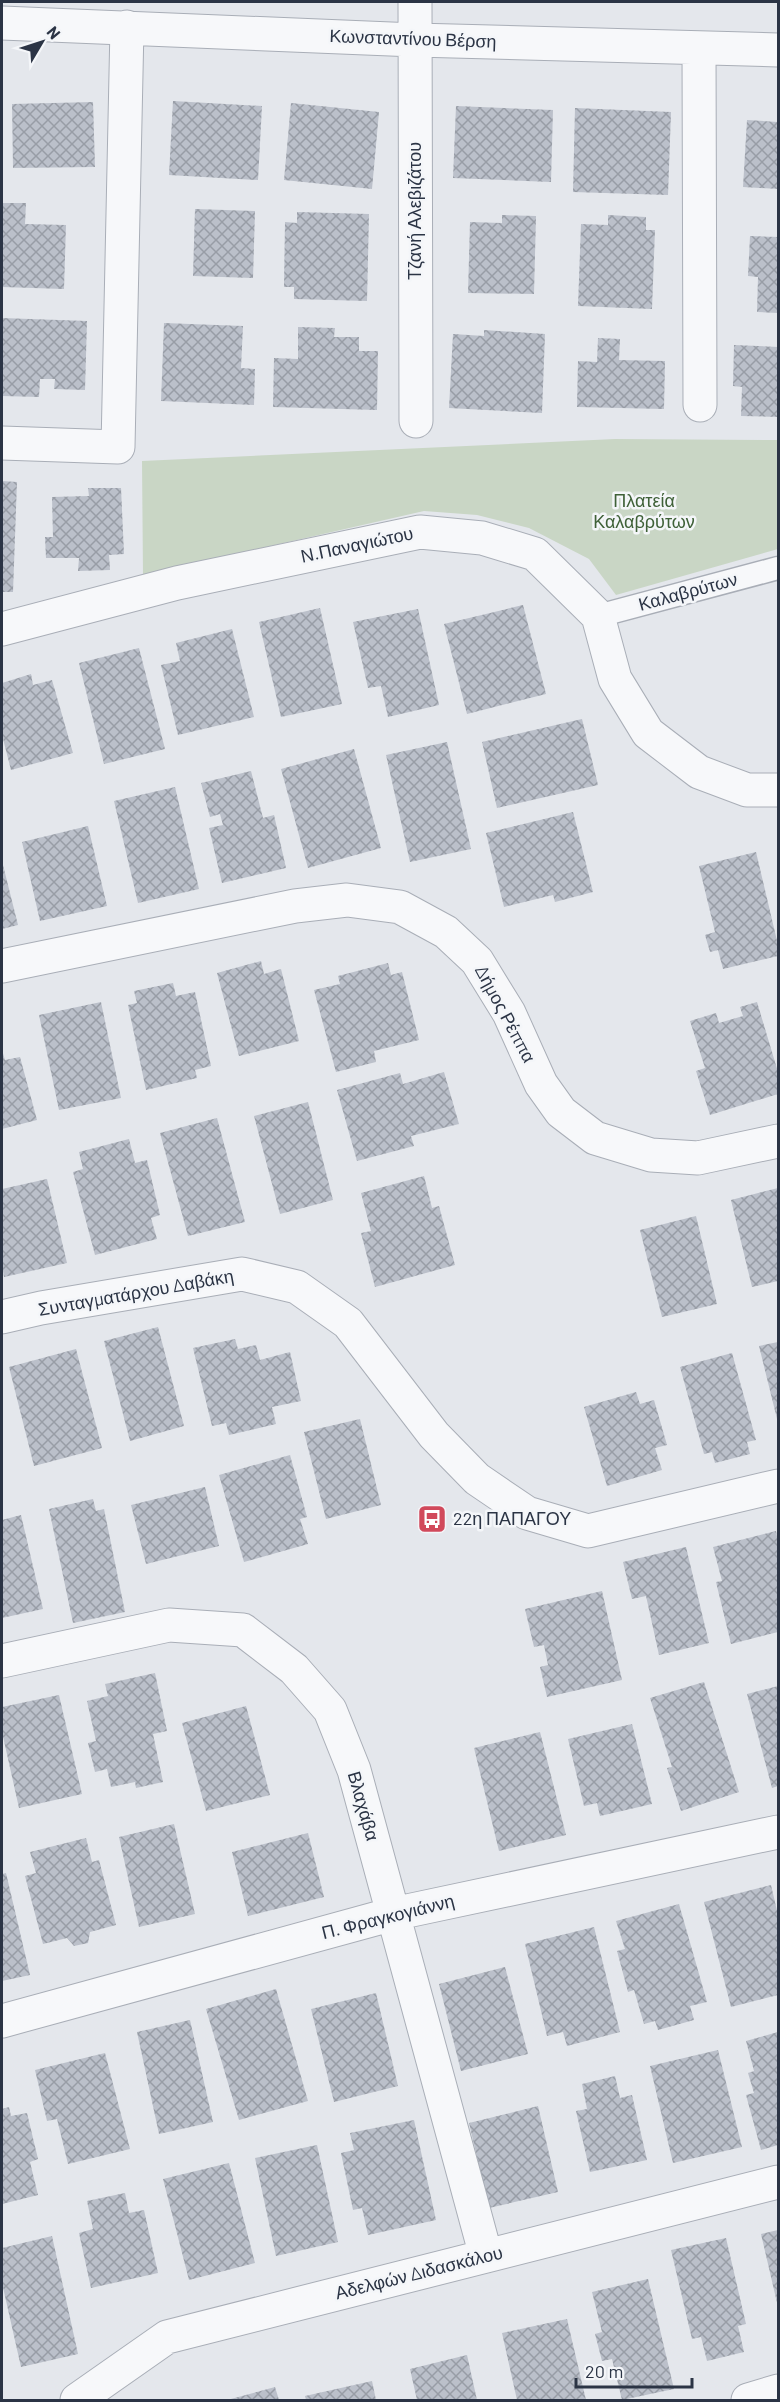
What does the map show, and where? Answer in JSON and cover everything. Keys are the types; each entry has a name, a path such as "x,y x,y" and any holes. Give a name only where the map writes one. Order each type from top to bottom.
{"street":[{"name":"Τζανή Αλεβιζάτου","path":"415,2 416,421"},
{"name":"Κωνσταντίνου Βέρση","path":"2,23 415,40 778,50"},
{"path":"2,443 117,447 127,27"},
{"path":"699,48 700,405"},
{"name":"Ν.Παναγιώτου","path":"2,629 177,583 420,532 482,538 535,554 598,616"},
{"path":"598,616 615,679 648,733 699,772 747,790 778,790"},
{"name":"Δήμος Ρέππα","path":"2,966 295,906 347,900 400,907 446,932 477,961 509,1013 541,1084 561,1112 595,1138 651,1155 698,1158 778,1141"},
{"name":"Συνταγματάρχου Δαβάκη","path":"2,1317 41,1308 242,1275 253,1277 297,1287 348,1323 434,1435 477,1479 527,1513 588,1531 778,1486"},
{"name":"Βλαχάβα","path":"2,1661 169,1625 243,1630 294,1669 330,1710 354,1770 486,2256"},
{"name":"Π. Φραγκογιάννη","path":"2,2021 393,1914 778,1832"},
{"name":"Αδελφών Διδασκάλου","path":"77,2400 167,2337 778,2182"},
{"path":"748,2400 778,2391"}],"lane":[{"name":"Καλαβρύτων","path":"598,616 778,568"}],"green space":[{"name":"Πλατεία Καλαβρύτων","path":"615,439 778,440 778,549 616,595 589,559 529,528 477,515 424,511 143,575 142,461"}],"building":[{"path":"173,101 262,106 258,180 169,175"},
{"path":"93,102 95,167 13,168 12,104"},
{"path":"291,103 379,112 372,189 284,180"},
{"path":"456,106 553,110 551,182 453,178"},
{"path":"575,108 671,112 668,195 573,192"},
{"path":"747,120 778,122 778,189 743,187"},
{"path":"2,203 26,203 25,224 66,225 64,289 2,287"},
{"path":"195,209 255,211 253,278 193,276"},
{"path":"297,212 369,214 367,301 294,299 294,287 284,287 285,222 297,223"},
{"path":"502,215 536,216 534,294 468,293 470,222 502,223"},
{"path":"608,215 646,217 646,230 655,230 652,309 578,306 581,224 608,225"},
{"path":"750,236 778,237 778,313 757,312 758,277 748,276"},
{"path":"2,318 87,321 85,390 54,389 55,379 40,379 39,397 2,396"},
{"path":"164,323 243,326 241,368 255,369 254,405 161,401"},
{"path":"298,327 335,328 334,337 359,337 359,351 378,351 377,410 273,407 274,358 298,359"},
{"path":"484,330 545,334 542,413 449,408 453,334 484,336"},
{"path":"598,338 620,339 619,360 665,361 664,409 577,407 578,361 597,362"},
{"path":"734,345 778,347 778,417 741,416 742,387 733,386"},
{"path":"2,481 17,482 13,592 2,592"},
{"path":"88,488 121,488 124,554 109,555 110,570 78,571 79,558 46,558 45,537 53,537 52,497 89,496"},
{"path":"523,605 546,694 467,714 444,624"},
{"path":"320,608 342,704 281,717 259,622"},
{"path":"418,609 439,705 388,717 381,686 368,688 353,622"},
{"path":"232,629 254,717 178,735 161,665 180,661 176,643"},
{"path":"139,648 165,749 104,764 79,663"},
{"path":"31,674 33,685 52,680 73,753 11,770 2,735 2,683"},
{"path":"582,719 598,785 497,808 482,742"},
{"path":"447,742 471,849 410,862 386,755"},
{"path":"354,749 381,848 308,868 281,769"},
{"path":"251,771 263,818 274,815 286,868 222,883 209,828 223,825 220,814 210,817 201,783"},
{"path":"175,787 199,889 138,903 114,801"},
{"path":"573,812 593,892 555,902 553,895 504,907 486,833"},
{"path":"88,826 107,906 40,921 22,842"},
{"path":"756,852 778,945 778,956 723,969 718,950 710,952 705,935 715,932 699,866"},
{"path":"2,861 18,925 2,929"},
{"path":"261,961 264,974 281,969 299,1041 239,1056 217,973"},
{"path":"388,963 391,975 402,972 419,1040 374,1051 376,1062 336,1072 314,990 340,984 338,976"},
{"path":"173,983 176,996 195,992 211,1066 195,1070 197,1078 146,1090 128,1005 137,1003 134,991"},
{"path":"101,1002 121,1098 59,1110 39,1015"},
{"path":"757,1002 778,1072 778,1094 710,1115 696,1071 705,1068 690,1021 716,1013 719,1023 743,1016 740,1007"},
{"path":"2,1050 5,1060 20,1057 37,1120 2,1129"},
{"path":"444,1072 459,1124 411,1136 414,1146 357,1161 337,1090 400,1073 403,1084"},
{"path":"308,1102 333,1200 280,1214 254,1116"},
{"path":"217,1118 245,1222 188,1236 160,1133"},
{"path":"129,1139 135,1163 147,1160 160,1215 151,1218 157,1239 95,1255 73,1172 83,1169 79,1152"},
{"path":"424,1176 432,1208 439,1206 455,1265 375,1287 361,1233 371,1231 361,1193"},
{"path":"47,1179 67,1263 4,1277 2,1189"},
{"path":"778,1188 778,1281 752,1287 731,1200"},
{"path":"696,1216 717,1304 662,1317 640,1230"},
{"path":"158,1327 184,1426 130,1441 104,1341"},
{"path":"235,1339 238,1349 256,1345 260,1360 290,1352 301,1401 272,1407 276,1424 229,1435 226,1423 212,1426 193,1348"},
{"path":"778,1342 778,1423 759,1346"},
{"path":"76,1349 102,1448 34,1466 9,1367"},
{"path":"732,1353 756,1440 747,1442 750,1454 715,1463 712,1452 704,1454 680,1367"},
{"path":"636,1392 640,1404 654,1400 667,1445 655,1448 662,1470 607,1486 584,1407"},
{"path":"360,1419 381,1505 326,1519 304,1432"},
{"path":"290,1455 307,1517 300,1519 308,1544 244,1562 219,1475"},
{"path":"205,1487 219,1546 146,1564 131,1505"},
{"path":"93,1499 96,1511 104,1509 125,1612 73,1623 49,1509"},
{"path":"21,1515 43,1609 2,1618 2,1520"},
{"path":"776,1531 778,1632 731,1644 716,1582 722,1581 713,1547"},
{"path":"686,1547 709,1643 659,1655 646,1596 632,1599 623,1562"},
{"path":"602,1591 622,1680 547,1697 540,1667 548,1665 544,1645 534,1647 525,1609"},
{"path":"155,1673 167,1731 153,1734 163,1782 136,1788 135,1782 111,1787 107,1769 95,1772 88,1743 96,1741 87,1701 108,1696 105,1684"},
{"path":"704,1682 739,1792 681,1811 667,1768 672,1767 650,1698"},
{"path":"778,1686 778,1786 772,1788 747,1694"},
{"path":"59,1695 82,1794 19,1808 2,1732 2,1707"},
{"path":"246,1706 270,1795 206,1811 182,1723"},
{"path":"632,1724 652,1804 600,1816 597,1803 584,1806 568,1739"},
{"path":"540,1732 566,1835 499,1851 474,1748"},
{"path":"174,1824 195,1914 139,1927 119,1837"},
{"path":"308,1833 324,1897 248,1916 232,1852"},
{"path":"86,1838 92,1862 99,1860 116,1925 90,1932 88,1943 74,1946 67,1938 43,1944 25,1876 36,1873 30,1852"},
{"path":"6,1873 30,1975 2,1981 2,1874"},
{"path":"771,1885 778,1915 778,1995 731,2007 704,1902"},
{"path":"679,1904 707,2002 690,2006 694,2020 658,2030 655,2021 644,2024 634,1990 628,1992 617,1951 625,1949 616,1921"},
{"path":"594,1927 620,2032 567,2046 563,2032 547,2036 525,1944"},
{"path":"505,1967 528,2054 461,2071 439,1984"},
{"path":"276,1989 308,2101 239,2120 206,2009"},
{"path":"376,1993 398,2086 334,2102 311,2009"},
{"path":"190,2020 213,2122 159,2134 137,2032"},
{"path":"778,2032 778,2145 761,2150 746,2095 754,2093 748,2073 754,2071 746,2041"},
{"path":"718,2050 742,2147 673,2163 650,2066"},
{"path":"105,2053 130,2149 68,2164 57,2119 47,2121 35,2070"},
{"path":"615,2076 620,2098 632,2095 647,2160 590,2172 576,2111 587,2109 582,2084"},
{"path":"538,2106 558,2192 489,2208 469,2123"},
{"path":"9,2107 11,2116 27,2113 38,2159 30,2162 38,2195 2,2204 2,2109"},
{"path":"414,2120 436,2220 368,2235 362,2208 353,2210 341,2153 354,2150 350,2133"},
{"path":"317,2145 338,2242 276,2256 255,2158"},
{"path":"229,2163 255,2263 189,2280 163,2179"},
{"path":"125,2193 129,2213 144,2210 158,2273 91,2288 79,2233 93,2229 87,2201"},
{"path":"778,2230 778,2307 761,2234"},
{"path":"52,2236 78,2354 21,2367 2,2283 2,2248"},
{"path":"726,2238 746,2324 738,2326 744,2352 707,2361 701,2337 692,2339 671,2250"},
{"path":"648,2279 674,2389 622,2400 612,2359 602,2361 595,2334 602,2332 592,2292"},
{"path":"567,2319 586,2400 517,2400 502,2333"},
{"path":"467,2355 477,2400 417,2400 410,2369"},
{"path":"372,2381 376,2400 306,2400 305,2396"},
{"path":"275,2387 279,2400 227,2400"}],"place":[{"name":"22η ΠΑΠΑΓΟΥ","path":"432,1519"}]}
